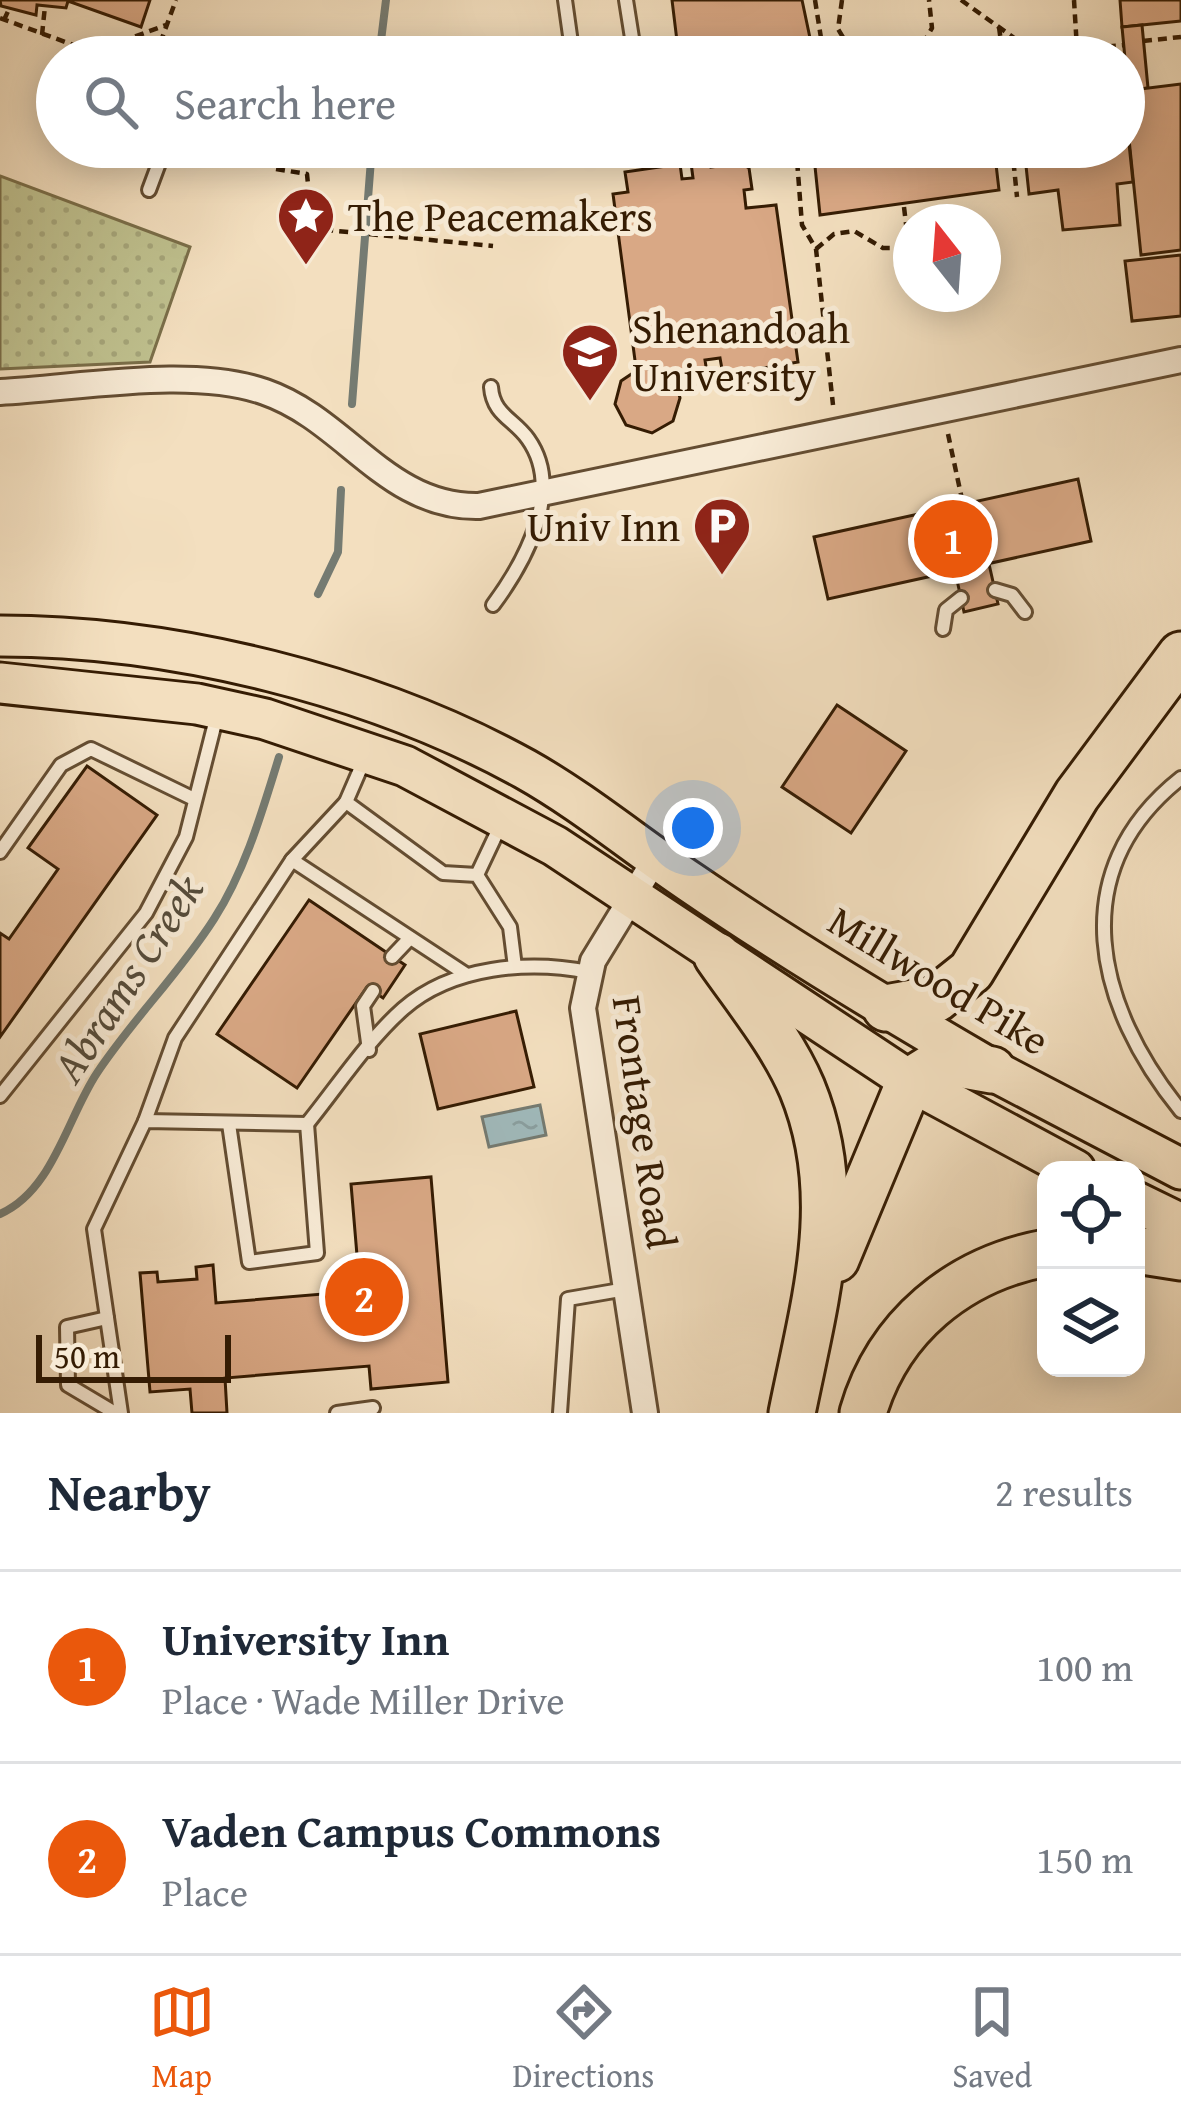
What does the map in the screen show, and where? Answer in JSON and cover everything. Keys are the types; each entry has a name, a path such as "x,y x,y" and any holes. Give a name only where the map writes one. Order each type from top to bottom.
{"highway":[{"path":"886,1008 936,999 971,971 1077,795 1181,655"},
{"path":"717,956 783,1051 802,1088 815,1132 827,1229 792,1413"},
{"path":"809,1335 866,1177 910,1081 942,1061 992,1070"},
{"path":"1145,1251 1181,1257"},
{"path":"862,1413 890,1350 917,1318 983,1271 1037,1256"}],"main road":[{"name":"Millwood Pike","path":"0,635 185,652 359,698 523,768 886,1008 992,1070 1181,1169"},
{"path":"0,683 120,692 219,709 366,752 504,817 910,1081 1058,1161"},
{"path":"1145,1206 1181,1224"}],"street":[{"path":"0,392 217,381 285,400 397,484 445,505 540,496 1181,361"},
{"name":"Frontage Road","path":"645,1413 584,1036 589,972 656,858"}],"lane":[{"path":"565,0 570,36"},
{"path":"626,0 632,36"},
{"path":"149,190 157,168"},
{"path":"491,387 496,408 534,449 540,496 530,543 493,605"},
{"path":"995,590 1012,595 1024,612"},
{"path":"943,628 946,610 961,598"},
{"path":"0,1096 146,913 186,837 219,709"},
{"path":"0,852 61,765 91,748 194,799"},
{"path":"118,1413 94,1229 145,1120 175,1038 292,860 346,802 361,777 366,752"},
{"path":"1181,778 1153,800 1124,845 1104,893 1109,990 1141,1055 1181,1111"},
{"path":"346,802 443,873 477,875"},
{"path":"477,875 504,817"},
{"path":"292,860 466,975"},
{"path":"477,875 510,926 515,967"},
{"path":"392,957 410,938"},
{"path":"229,1124 249,1262 317,1253 307,1124 404,1008 466,975 543,963 589,972"},
{"path":"369,1050 363,1006 373,991"},
{"path":"145,1120 307,1124"},
{"path":"560,1413 568,1300 628,1289"},
{"path":"107,1318 67,1327 68,1385 118,1413"},
{"path":"337,1413 373,1408"}],"path":[{"path":"162,36 176,0"},
{"path":"815,0 824,36"},
{"path":"841,36 842,0"},
{"path":"927,36 932,28 928,0"},
{"path":"962,0 1012,36"},
{"path":"1074,0 1076,36"},
{"path":"9,9 2,19 42,35 45,6"},
{"path":"139,36 166,26"},
{"path":"999,27 1000,36"},
{"path":"824,31 838,29"},
{"path":"1145,41 1181,37"},
{"path":"798,168 802,225 816,249 836,435"},
{"path":"1014,168 1017,197"},
{"path":"277,169 307,174 314,215 325,229 493,246"},
{"path":"816,249 834,234 854,231 883,248 893,248"},
{"path":"947,426 963,504"}],"green space":[{"path":"0,176 190,247 150,362 0,369"}],"water":[{"path":"540,1105 546,1135 489,1147 482,1117"}],"building":[{"path":"0,0 150,0 141,27 68,1 66,8 37,5 36,15 1,6"},
{"path":"672,0 802,0 810,36 676,36"},
{"path":"1120,0 1181,0 1181,21 1122,27"},
{"path":"1142,25 1143,36 1123,36 1122,27"},
{"path":"1181,84 1181,250 1141,255 1132,168 1145,168 1145,88"},
{"path":"681,168 682,179 693,178 692,168 749,168 752,189 744,190 746,208 776,205 798,362 746,371 748,382 725,386 720,358 705,360 707,373 655,382 652,370 636,368 613,194 628,192 625,172"},
{"path":"815,168 996,168 999,190 820,215"},
{"path":"1026,168 1132,168 1133,182 1117,184 1120,225 1063,230 1058,190 1029,194"},
{"path":"1181,255 1181,316 1132,321 1125,261"},
{"path":"642,367 652,370 655,382 675,379 680,398 673,421 652,433 626,425 615,404 621,381"},
{"path":"1078,479 1091,541 828,599 814,537"},
{"path":"989,564 998,604 964,612 955,571"},
{"path":"837,705 906,751 851,833 782,787"},
{"path":"87,766 157,815 0,1037 0,933 9,939 58,869 28,848"},
{"path":"309,900 405,965 383,998 367,987 297,1088 217,1034"},
{"path":"516,1011 534,1087 438,1109 420,1034"},
{"path":"431,1177 448,1382 371,1389 369,1366 225,1378 227,1413 192,1413 190,1389 150,1392 140,1273 157,1272 158,1282 197,1279 196,1267 213,1265 216,1303 360,1291 351,1184"}],"waterway":[{"name":"Abrams Creek","path":"382,36 386,0"},
{"name":"Abrams Creek","path":"352,404 370,168"},
{"name":"Abrams Creek","path":"318,594 338,552 341,490"},
{"name":"Abrams Creek","path":"0,1214 33,1189 46,1171 97,1073 225,901 244,861 279,757"}],"place":[{"name":"The Peacemakers","path":"306,267"},
{"name":"Shenandoah University","path":"590,403"},
{"name":"University Inn","path":"953,539"},
{"name":"Univ Inn","path":"722,577"},
{"name":"Vaden Campus Commons","path":"364,1297"}]}
